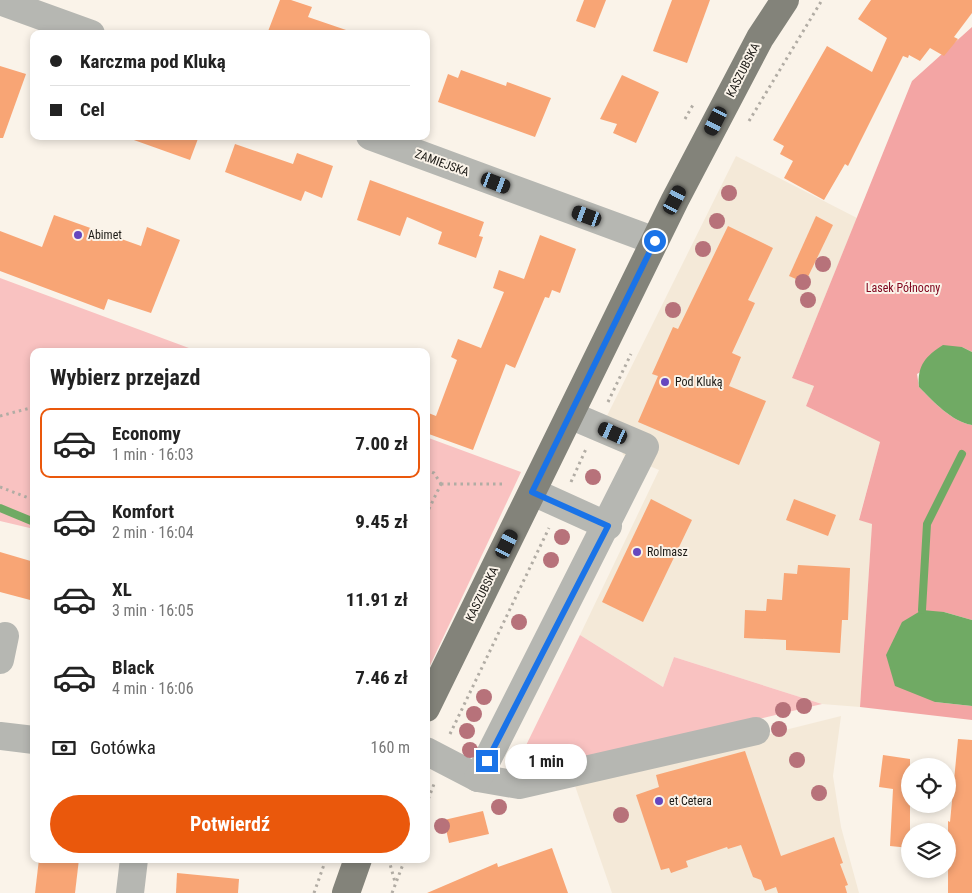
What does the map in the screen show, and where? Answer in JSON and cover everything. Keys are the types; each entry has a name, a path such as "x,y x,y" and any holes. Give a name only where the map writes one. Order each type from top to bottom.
{"main road":[{"name":"KASZUBSKA","path":"430,700 655,241 760,38 785,0"},
{"path":"346,893 357,863"}],"street":[{"path":"0,0 51,9 85,30"},
{"name":"ZAMIEJSKA","path":"381,140 655,241"},
{"path":"478,778 608,526 646,448 570,415"},
{"path":"532,492 608,526"},
{"path":"435,756 478,778 518,784 756,731"},
{"path":"0,736 30,740"},
{"path":"130,893 134,863"}],"path":[{"path":"745,127 822,0"},
{"path":"430,783 435,756 450,748 450,733 635,347"},
{"path":"0,416 30,408"},
{"path":"430,472 434,473 441,484"},
{"path":"441,484 506,484"},
{"path":"430,507 441,484"},
{"path":"0,487 30,498"},
{"path":"314,893 325,863"},
{"path":"390,863 395,882"},
{"path":"392,893 403,863"}],"shaded area":[{"path":"736,156 857,218 792,378 814,386 806,406 880,442 859,519 872,524 860,707 822,704 674,657 663,687 580,635 659,470 623,455 621,447 597,436"},
{"path":"0,278 189,348 30,348 30,528 0,521"},
{"path":"943,345 962,347 972,352 972,425 957,420 950,415 919,387 921,367 927,357"},
{"path":"430,438 521,472 430,665"},
{"path":"922,610 944,612 972,620 972,706 935,702 895,686 886,655 902,622"},
{"path":"580,635 663,687 674,657 822,704 521,775 513,772"},
{"name":"et Cetera","path":"841,716 833,776 841,827 859,893 612,893 574,783"}],"green space":[{"name":"Lasek Północny","path":"972,27 972,352 962,347 917,374 919,387 937,404 957,420 972,425 972,620 944,612 935,702 972,706 972,720 860,707 872,524 859,520 880,442 806,406 814,386 792,378 912,81"}],"building":[{"path":"280,0 291,0 312,7 308,17 346,30 269,30"},
{"path":"584,0 606,0 595,28 576,21"},
{"path":"672,0 710,0 687,63 653,51"},
{"path":"871,0 972,0 972,13 954,37 958,39 944,56 930,48 920,61 909,55 908,58 903,56 848,166 845,164 824,200 784,178 793,161 780,154 784,146 773,140 827,46 872,72 887,38 858,19"},
{"path":"0,66 26,74 3,138 0,138"},
{"path":"461,70 506,86 507,82 551,98 535,137 438,102 448,74 458,78"},
{"path":"622,75 659,92 636,143 613,133 617,124 600,119"},
{"path":"134,140 198,140 190,160"},
{"path":"235,144 293,164 297,153 333,166 322,198 305,191 301,201 225,172"},
{"path":"370,180 484,222 479,236 483,237 476,258 438,244 442,232 407,217 400,236 357,220"},
{"path":"54,215 141,246 147,227 180,240 151,313 108,299 104,310 0,271 0,231 42,247"},
{"path":"816,216 833,225 805,283 789,276"},
{"path":"728,226 773,248 748,300 755,303 732,353 741,357 729,386 766,401 739,465 638,422 658,376 652,374 673,327 678,329"},
{"path":"540,235 576,249 560,293 552,290 549,298 545,297 515,368 506,364 473,450 430,434 430,414 436,416 457,360 451,357 458,339 481,348 504,292 493,288 499,270 524,279"},
{"path":"651,499 692,520 643,622 602,602"},
{"path":"794,499 836,515 828,536 786,520"},
{"path":"0,552 30,561 30,600 0,592"},
{"path":"798,565 850,568 848,620 842,620 840,653 786,650 786,640 744,638 745,610 766,611 767,599 782,600 784,573 797,574"},
{"path":"958,739 972,740 972,893 948,893 948,878 956,878 956,823 948,823 948,821 950,822 951,813 956,813"},
{"path":"745,751 781,856 834,837 843,863 840,864 848,885 845,886 847,893 778,893 776,887 765,891 761,880 753,877 741,845 728,849 727,847 686,861 688,867 671,873 669,868 661,870 636,795 659,787 656,775"},
{"path":"883,755 903,758 901,758 901,813 910,813 910,823 901,823 901,847 890,846 893,789 879,787"},
{"path":"483,811 489,834 449,843 444,820"},
{"path":"552,848 568,893 427,893 497,863 498,867"},
{"path":"39,863 79,863 75,893 35,893"},
{"path":"177,873 239,879 238,893 176,893"}],"waterway":[{"path":"922,610 927,524 962,454"},
{"path":"0,508 30,520"}],"place":[{"name":"Abimet","path":"78,235"},
{"name":"Pod Kluką","path":"665,382"},
{"name":"Rolmasz","path":"637,552"},
{"name":"et Cetera","path":"659,801"}],"route":[{"path":"487,761 608,526 532,492 655,241"}]}
